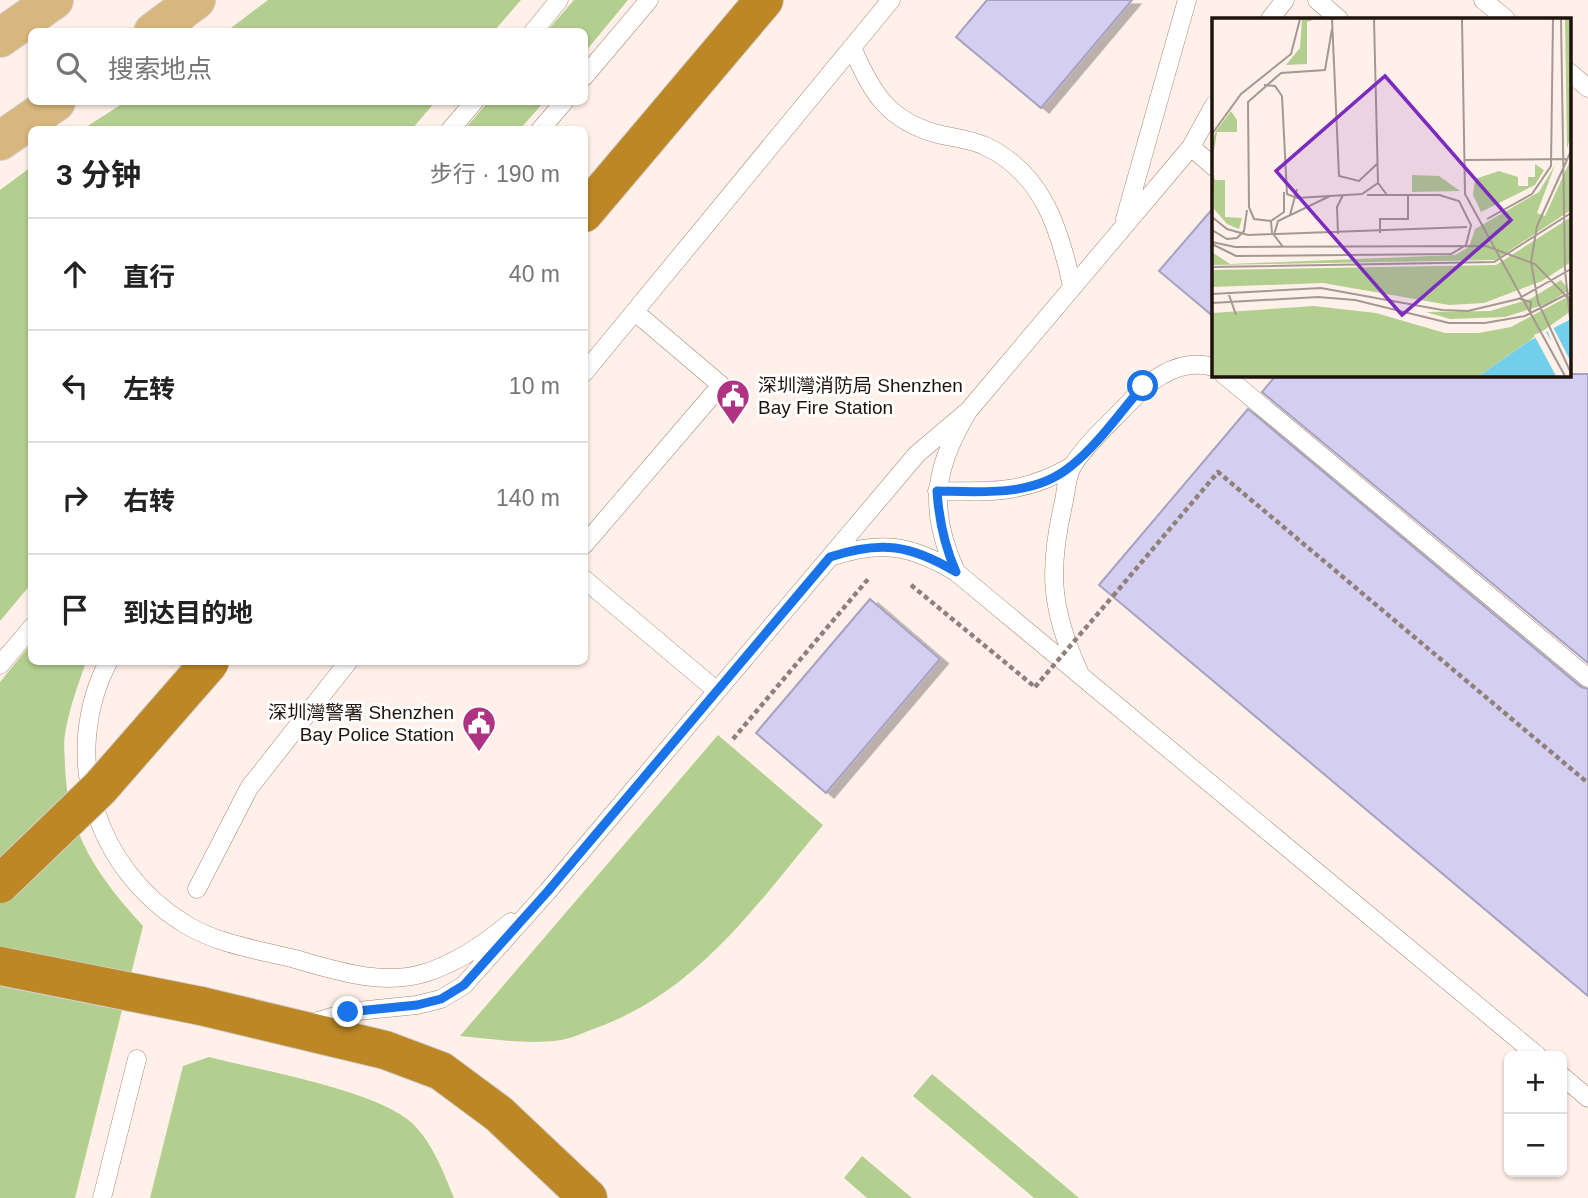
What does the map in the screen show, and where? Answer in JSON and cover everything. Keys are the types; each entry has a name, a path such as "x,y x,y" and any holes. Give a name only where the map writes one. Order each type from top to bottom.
{"highway":[{"path":"588,208 764,0"},
{"path":"0,884 100,788 208,665"},
{"path":"0,965 201,1006 413,1058 441,1071 499,1114 588,1198"}],"main road":[{"path":"0,38 54,0"},
{"path":"158,28 196,0"},
{"path":"0,141 53,105"}],"lane":[{"path":"536,28 559,0"},
{"path":"588,72 649,0"},
{"path":"588,368 891,0"},
{"path":"1123,226 1187,0"},
{"path":"1271,18 1285,0"},
{"path":"1317,0 1338,18"},
{"path":"1483,0 1505,18"},
{"path":"852,47 867,82 880,101 898,117 916,126 987,147 1028,179 1056,222 1072,286"},
{"path":"1570,73 1588,88"},
{"path":"453,126 471,105"},
{"path":"543,126 561,105"},
{"path":"956,572 944,546 937,491 941,466 951,439 969,411 1191,147 1212,107"},
{"path":"1191,147 1212,166"},
{"path":"588,540 721,385 635,312"},
{"path":"937,491 988,492 1024,488 1046,481 1072,466 1143,386 1182,366 1198,363 1212,367"},
{"path":"1225,376 1588,678"},
{"path":"298,1028 348,1012 417,1005 441,999 464,985 548,891 916,454 969,411"},
{"path":"1072,466 1058,525 1053,596 1064,638 1082,679"},
{"path":"830,557 855,549 891,547 924,553 956,572 1532,1051"},
{"path":"588,582 717,691"},
{"path":"0,665 28,632"},
{"path":"106,665 97,683 85,737 89,788 99,820 127,872 148,896 187,925 211,937 333,970 370,977 400,977 425,973 476,948 548,891"},
{"path":"197,889 249,788 346,665"},
{"path":"102,1198 137,1059"},
{"path":"1567,1080 1588,1098"}],"path":[{"path":"902,578 1035,687 1218,472 1588,783"},
{"path":"733,739 874,572"}],"green space":[{"path":"268,0 521,0 497,28 231,28"},
{"path":"574,0 628,0 588,48 588,28 550,28"},
{"path":"120,105 432,105 415,126 88,126"},
{"path":"485,105 541,105 523,126 468,126"},
{"path":"28,169 28,588 0,621 0,190"},
{"path":"28,648 28,665 85,665 71,706 64,738 67,790 72,813 88,853 113,890 143,926 75,1198 0,1198 0,682"},
{"path":"718,735 823,825 749,914 695,969 665,992 632,1012 596,1028 570,1038 536,1042 460,1036"},
{"path":"209,1057 316,1082 395,1111 412,1123 426,1139 454,1198 150,1198 183,1066"},
{"path":"932,1074 1079,1198 1034,1198 913,1096"},
{"path":"862,1156 912,1198 867,1198 844,1178"}],"building":[{"path":"987,0 1132,0 1041,108 956,37"},
{"path":"1212,209 1212,315 1159,271"},
{"path":"1588,374 1588,663 1262,392 1275,376"},
{"path":"1248,409 1581,687 1588,689 1588,996 1099,585"},
{"path":"870,599 940,659 826,793 756,733"}],"place":[{"name":"深圳灣消防局 Shenzhen Bay Fire Station","path":"733,426"},
{"name":"深圳灣警署 Shenzhen Bay Police Station","path":"479,753"}],"route":[{"path":"348,1012 417,1005 441,999 464,985 548,891 830,557 855,549 891,547 924,553 956,572 944,546 937,491 988,492 1024,488 1046,481 1072,466 1143,386"}]}
